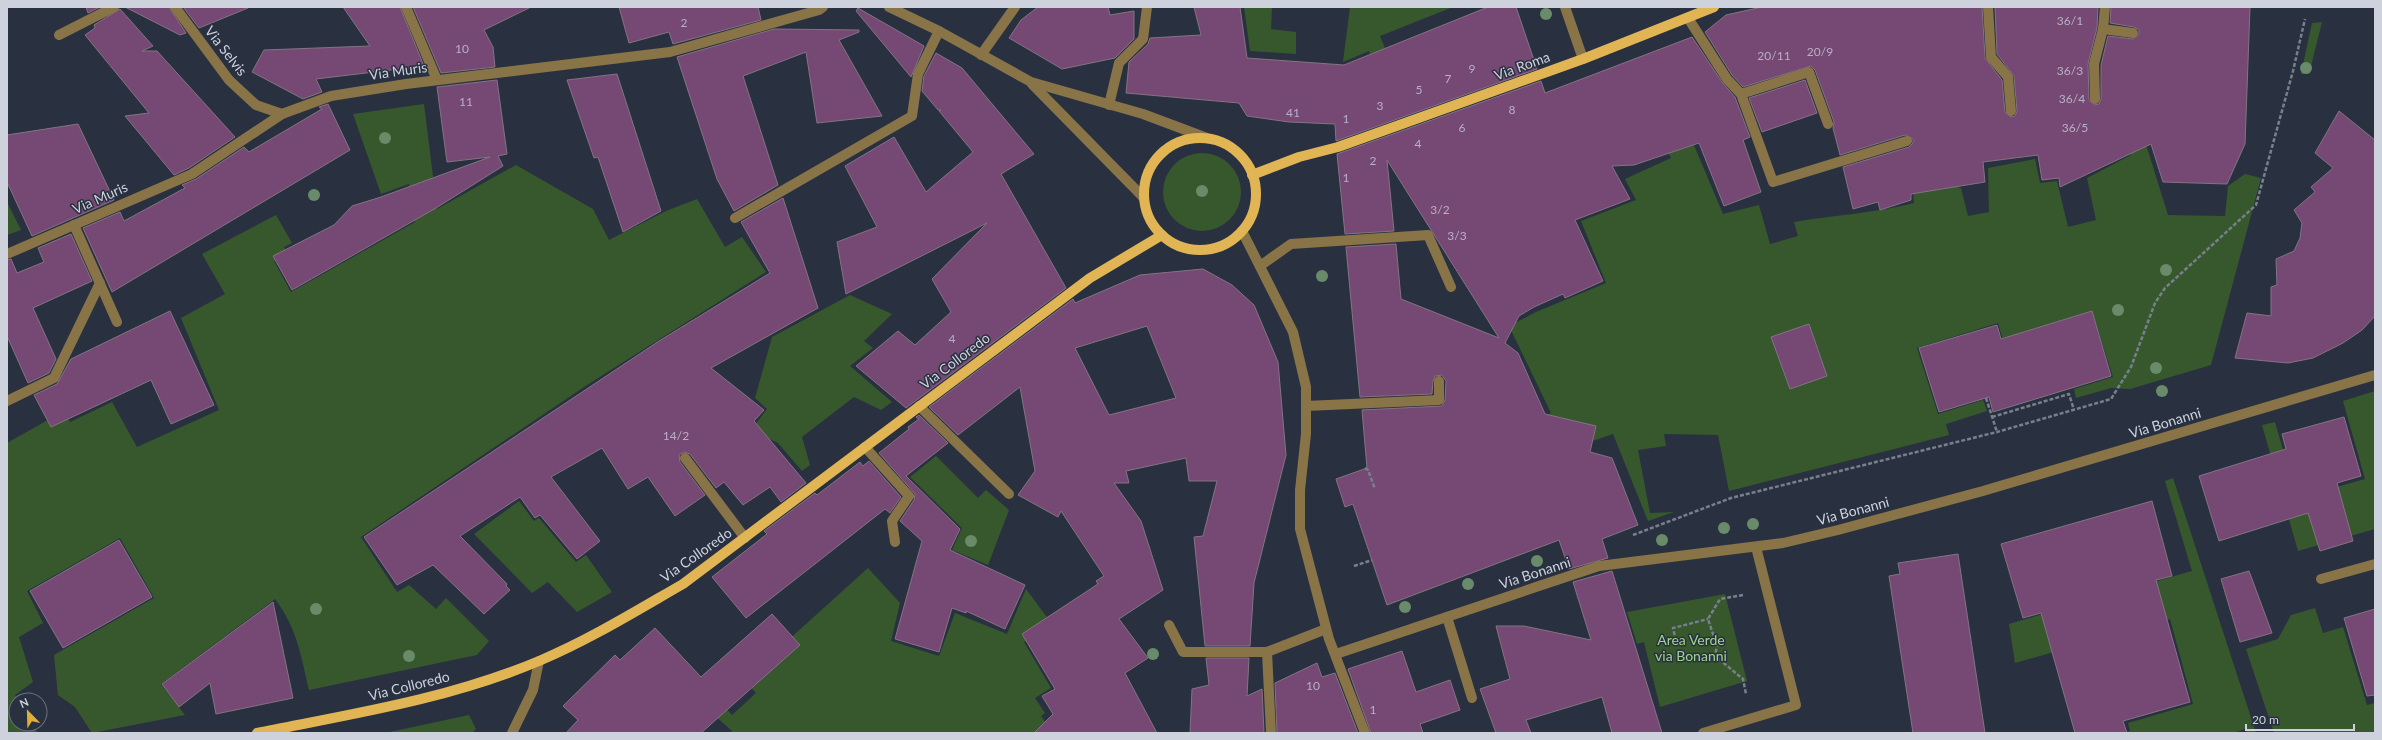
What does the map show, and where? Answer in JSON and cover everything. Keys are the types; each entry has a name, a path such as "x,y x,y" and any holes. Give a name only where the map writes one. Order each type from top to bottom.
{"main road":[{"name":"Via Roma","path":"1252,175 1299,157 1338,148 1584,59 1714,7"},
{"path":"1207,138 1221,142 1235,150 1245,161 1252,175 1256,190 1255,204 1242,231 1229,241 1215,247 1196,249 1178,245 1162,235 1153,224 1147,212 1144,198 1145,182 1150,167 1160,154 1174,144 1189,139 1207,138"},
{"name":"Via Colloredo","path":"257,733 397,705 471,686 539,661 618,622 683,584 1090,278 1162,235"}],"street":[{"path":"59,34 114,7"},
{"name":"Via Selvis","path":"175,7 229,80 256,105 282,114"},
{"path":"406,7 438,80"},
{"name":"Via Muris","path":"7,254 192,174 282,114 332,96 438,80 670,52 819,10 823,7"},
{"path":"889,7 938,31 1031,82 1143,114 1207,138"},
{"path":"981,55 1015,7"},
{"path":"1109,105 1120,63 1144,39 1147,7"},
{"path":"1565,7 1584,59"},
{"path":"1988,7 1991,57 2008,77 2011,111"},
{"path":"2095,99 2094,64 2103,29 2105,7"},
{"path":"1688,18 1727,79 1742,94 1774,182 1907,140"},
{"path":"2103,29 2133,33"},
{"path":"735,218 912,116 918,74 938,31"},
{"path":"1742,94 1809,72 1828,124"},
{"path":"1031,82 1144,198"},
{"path":"74,225 118,322"},
{"path":"1242,231 1293,332 1306,387 1300,529 1328,634 1365,733"},
{"path":"1260,266 1291,244 1428,235 1451,287"},
{"path":"7,401 54,378 100,283"},
{"name":"Via Bonanni","path":"1336,654 1599,566 1790,542 1983,491 2375,374"},
{"path":"1306,406 1439,400 1439,381"},
{"path":"919,406 1009,494"},
{"path":"865,447 909,496 892,521 895,542"},
{"path":"684,458 745,538"},
{"path":"1703,733 1796,705 1756,547"},
{"path":"2321,579 2375,564"},
{"path":"1447,617 1472,698"},
{"path":"1169,624 1184,652 1267,652 1328,634"},
{"path":"1267,652 1271,733"},
{"path":"512,733 533,690 539,661"}],"path":[{"path":"1630,536 1731,498 1997,432 2111,399 2131,367 2155,303 2165,288 2256,205 2293,71 2305,19"},
{"path":"1992,417 2069,394 2074,410"},
{"path":"1986,398 1997,432"},
{"path":"1364,468 1368,470 1375,489"},
{"path":"1354,566 1372,560"},
{"path":"1676,640 1674,628 1708,619 1720,599 1767,591"},
{"path":"1708,619 1717,646 1715,656 1742,679 1753,718"}],"green space":[{"path":"1244,7 1272,7 1271,29 1296,32 1296,54 1250,51"},
{"path":"1350,7 1453,7 1380,36 1389,58 1374,65 1369,51 1343,62"},
{"path":"2322,22 2309,74 2301,74 2312,23"},
{"path":"424,104 437,209 516,165 593,209 609,240 666,211 697,199 725,247 742,237 766,272 587,385 361,537 397,592 409,585 436,609 446,598 489,641 477,655 309,690 301,654 293,632 275,599 161,684 185,715 92,733 75,707 58,695 54,655 154,598 120,538 27,591 43,623 19,637 33,682 19,692 8,692 8,732 37,732 7,733 7,443 64,411 70,422 112,402 137,447 219,410 181,318 225,294 202,254 276,215 292,243 284,247 288,254 274,261 291,292 415,222 409,184 381,194 353,114"},
{"path":"1688,131 1723,214 1759,205 1770,244 1798,236 1794,222 1870,212 1914,203 1912,180 1933,181 1961,188 1968,216 1989,212 1988,168 2035,159 2040,183 2057,181 2068,227 2096,220 2087,178 2131,155 2127,145 2144,138 2168,215 2225,216 2228,186 2245,174 2261,178 2211,365 2130,389 2111,388 2076,398 2074,389 2113,377 2092,311 2020,333 2026,354 2009,360 1998,323 1917,348 1938,414 1983,400 1987,411 1946,424 1949,435 1729,491 1718,435 1664,434 1666,446 1638,450 1650,513 1674,512 1648,521 1613,434 1555,454 1514,432 1551,413 1509,326 1536,312 1606,283 1581,221 1636,200 1625,179 1671,158 1663,142"},
{"path":"1202,153 1217,156 1230,164 1238,177 1241,192 1238,207 1230,220 1217,228 1202,231 1187,228 1174,220 1166,207 1163,192 1166,177 1174,164 1187,156"},
{"path":"7,202 21,230 7,235"},
{"path":"850,295 892,314 864,341 873,348 850,366 892,402 881,410 854,397 802,437 810,465 802,471 778,443 751,430 767,409 755,398 772,337"},
{"path":"2375,391 2375,529 2298,551 2262,425 2275,422 2297,498 2365,479 2343,401"},
{"path":"936,456 978,498 986,490 1009,510 988,565 952,550 962,528 910,477"},
{"path":"2173,478 2256,733 2247,733 2245,729 2233,733 2123,733 2130,731 2128,723 2193,704 2170,619 2015,663 2009,624 2192,571 2165,481"},
{"path":"519,501 534,521 539,518 576,562 586,555 612,592 577,612 548,582 532,593 474,534"},
{"path":"868,568 900,603 891,641 939,656 955,613 1007,634 1026,589 1052,624 1024,642 1051,688 1035,698 1045,713 1041,716 1053,733 730,733 732,731 713,714 723,705 732,715 756,693 744,680"},
{"name":"Area Verde via Bonanni","path":"1725,594 1747,681 1660,707 1644,642 1637,644 1627,612"},
{"path":"2315,608 2323,633 2343,627 2367,705 2375,703 2375,733 2274,733 2246,649 2278,639 2291,615"},
{"path":"469,715 476,729 472,733 385,733"}],"building":[{"path":"86,7 100,7 88,13"},
{"path":"125,7 169,7 186,33 180,35"},
{"path":"183,7 248,7 248,8 199,28"},
{"path":"343,7 400,7 424,66 316,79 322,92 303,99 252,72 264,50 370,46"},
{"path":"413,7 531,7 484,30 493,47 495,67 441,73"},
{"path":"619,7 758,7 761,20 673,44 669,32 629,43"},
{"path":"1038,7 1108,7 1110,15 1134,11 1134,39 1115,58 1062,69 1009,38 1021,20"},
{"path":"1194,7 1240,7 1247,58 1344,65 1488,7 1516,7 1537,69 1336,141 1335,124 1289,122 1247,116 1239,103 1126,93 1129,62 1148,44 1150,38 1201,35"},
{"path":"1762,7 1982,7 1985,58 2002,80 2005,112 2011,117 2015,116 2017,111 2014,76 1997,54 1995,7 2098,7 2097,28 2088,64 2089,100 2095,105 2099,104 2101,99 2101,65 2108,36 2133,39 2139,34 2139,30 2134,27 2110,23 2111,7 2250,7 2245,144 2227,184 2163,182 2151,144 2060,187 2059,178 2042,180 2038,155 1983,162 1985,182 1911,194 1911,200 1880,210 1878,202 1853,209 1843,167 1909,147 1913,143 1913,139 1905,135 1840,155 1833,128 1834,122 1815,70 1811,66 1743,87 1732,75 1705,32 1726,15"},
{"path":"858,8 924,46 911,77 856,11"},
{"path":"120,9 153,46 142,51 157,51 235,137 189,168 174,175 125,116 149,113 85,35 95,28 94,25"},
{"path":"774,29 859,30 859,32 839,40 882,116 817,123 806,52 743,76 778,185 734,211 717,179 677,57"},
{"path":"1692,37 1722,82 1735,97 1750,137 1743,140 1761,192 1724,206 1699,143 1634,165 1612,166 1630,199 1575,220 1603,281 1565,298 1563,294 1534,307 1519,316 1505,343 1518,353 1545,414 1596,426 1590,452 1612,458 1638,525 1602,539 1608,558 1569,569 1559,540 1387,605 1353,504 1345,507 1336,479 1367,468 1362,410 1442,406 1445,400 1446,381 1442,375 1435,376 1432,394 1360,397 1346,247 1396,244 1401,299 1499,338 1387,160 1394,231 1345,234 1337,154 1541,81 1545,93"},
{"path":"936,53 962,68 1034,154 1001,174 1066,288 906,408 856,366 898,331 915,345 951,312 932,279 987,223 846,294 837,242 877,227 845,166 894,137 926,192 973,152 939,111 941,110 938,110 922,91 924,76"},
{"path":"617,74 661,211 623,232 598,157 594,158 567,80"},
{"path":"497,80 507,154 498,156 503,166 436,208 292,290 273,256 334,225 352,206 381,197 490,157 447,162 437,87"},
{"path":"1805,80 1817,113 1762,132 1749,98"},
{"path":"328,104 350,150 112,292 83,228 120,212 124,221 185,188 182,185 196,179 244,147 249,152 322,109 319,107"},
{"path":"2339,111 2375,140 2375,316 2362,330 2343,343 2313,358 2288,363 2235,358 2247,313 2271,316 2271,287 2277,285 2276,259 2294,251 2300,238 2302,223 2294,210 2315,192 2311,187 2333,168 2315,153"},
{"path":"78,124 114,200 32,236 7,182 7,135"},
{"path":"783,198 818,308 711,368 764,410 754,421 806,483 781,502 770,487 743,505 724,482 716,488 690,454 684,452 679,455 680,462 705,495 675,516 648,477 628,489 602,448 551,477 600,541 577,559 540,515 535,518 520,497 460,536 507,584 506,586 510,590 484,614 433,565 397,585 364,537 659,341 770,273 741,222"},
{"path":"71,234 92,281 33,308 56,359 49,373 28,383 7,336 7,260 11,259 17,273 44,262 38,248"},
{"path":"1203,269 1232,285 1254,305 1278,362 1286,455 1254,583 1250,646 1205,646 1194,537 1203,536 1217,481 1189,481 1186,458 1126,471 1129,483 1114,483 1141,521 1163,590 1119,619 1148,658 1125,673 1157,733 1034,733 1053,714 1042,696 1055,689 1022,634 1098,584 1096,581 1104,576 1061,511 1058,517 1018,495 1035,471 1020,387 958,435 929,407 1073,299 1075,303 1140,275","holes":["1147,326 1176,398 1109,415 1075,348"]},
{"path":"170,311 214,405 171,424 151,380 51,427 34,395 57,384 71,359"},
{"path":"2092,311 2111,376 1993,412 1989,397 1939,412 1919,348 1997,325 2001,339"},
{"path":"1809,324 1827,376 1790,389 1771,337"},
{"path":"919,415 948,443 906,476 960,529 950,550 1025,585 1005,629 966,611 966,613 952,608 939,652 895,639 922,541 900,521 914,500 915,494 879,453 909,429 908,427 919,419 916,417"},
{"path":"2344,417 2361,476 2337,483 2353,541 2320,551 2308,513 2219,541 2199,476 2286,449 2282,434"},
{"path":"869,461 901,497 890,513 885,509 746,618 712,577 767,534 764,531 815,493 817,495 860,462 863,466"},
{"path":"2152,501 2172,576 2156,580 2190,702 2123,721 2127,733 2075,733 2041,613 2023,618 2001,544"},
{"path":"119,540 152,597 63,648 30,591"},
{"path":"1958,554 1985,733 1913,733 1889,576 1900,574 1898,563"},
{"path":"1612,571 1662,733 1612,733 1602,697 1526,720 1531,733 1496,733 1480,689 1510,679 1496,626 1524,626 1591,640 1573,582"},
{"path":"2249,571 2272,633 2240,642 2221,579"},
{"path":"273,602 293,698 216,714 210,683 179,707 162,684"},
{"path":"2375,609 2375,695 2367,696 2344,618"},
{"path":"772,614 800,645 701,733 566,733 578,720 563,706 615,655 620,660 655,628 701,677"},
{"path":"1402,651 1416,692 1450,680 1460,710 1420,724 1423,733 1371,733 1348,669"},
{"path":"1206,658 1249,658 1247,696 1262,689 1264,733 1190,733 1192,689 1209,685"},
{"path":"1317,663 1322,677 1335,673 1358,733 1277,733 1275,683"}]}
